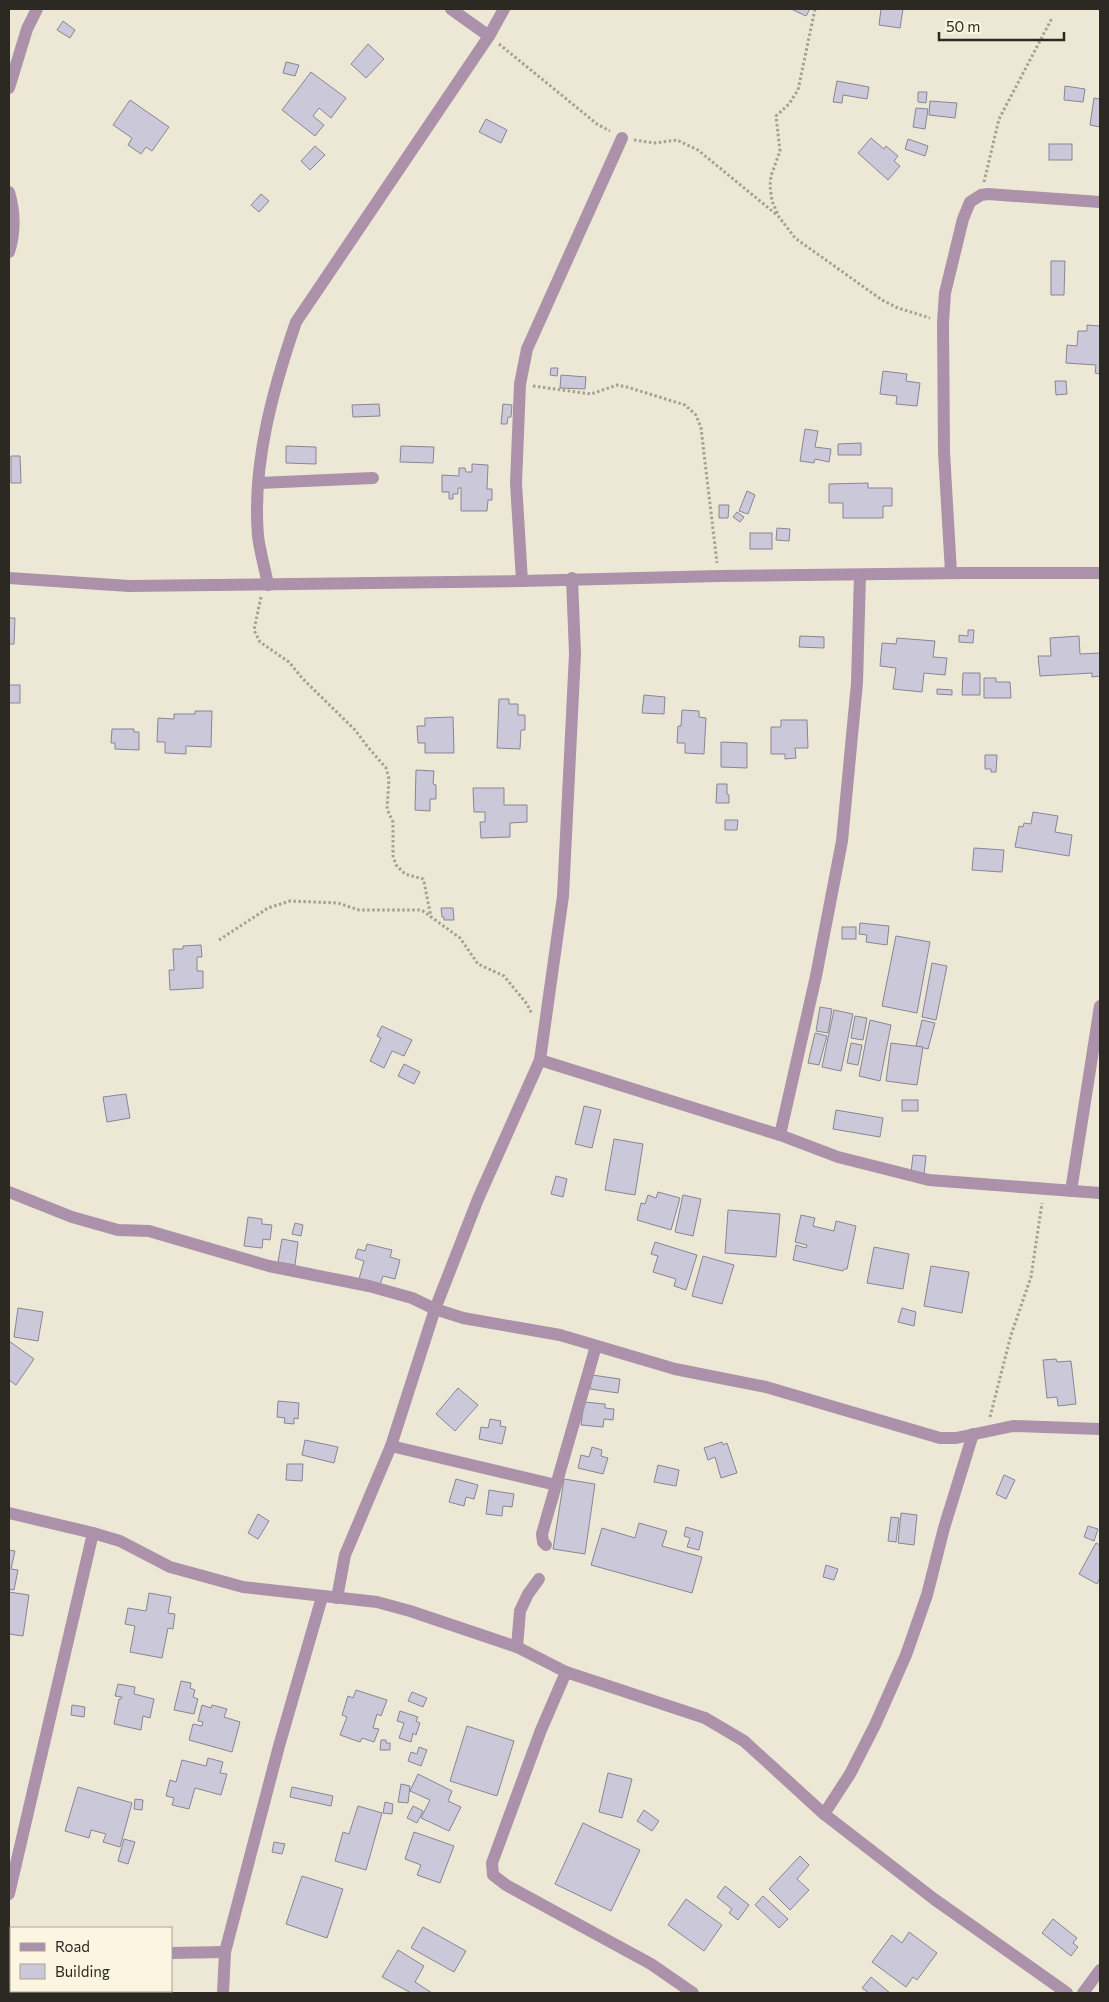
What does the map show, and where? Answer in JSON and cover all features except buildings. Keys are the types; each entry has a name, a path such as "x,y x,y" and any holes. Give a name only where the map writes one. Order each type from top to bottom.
{"street":[{"path":"9,88 27,29 37,9"},
{"path":"451,9 489,36"},
{"path":"266,584 258,536 259,483 267,419 296,322 489,36 504,9"},
{"path":"522,581 516,482 520,384 527,349 622,138"},
{"path":"9,192 12,203 14,237 9,252"},
{"path":"951,573 944,452 943,322 945,293 963,219 970,202 981,195 988,194 1100,202"},
{"path":"259,483 373,478"},
{"path":"9,578 128,586 951,573 1100,574"},
{"path":"780,1135 816,976 842,841 857,682 860,575"},
{"path":"337,1598 345,1555 391,1446 435,1309 478,1199 540,1060 563,896 575,654 572,578"},
{"path":"1071,1191 1100,1006"},
{"path":"540,1060 780,1135 838,1157 913,1177 1044,1190 1100,1193"},
{"path":"9,1192 72,1217 112,1229 149,1231 269,1266 369,1286 412,1298 435,1309 463,1318 560,1335 675,1369 766,1387 940,1438 956,1438 986,1430 1021,1426 1100,1429"},
{"path":"546,1545 543,1542 542,1534 596,1346"},
{"path":"824,1814 850,1774 875,1725 906,1655 927,1595 944,1528 973,1434"},
{"path":"391,1446 556,1485"},
{"path":"9,1513 120,1541 170,1567 243,1587 377,1602 410,1611 517,1647 566,1672 705,1718 744,1741 824,1814 934,1899 1067,1993"},
{"path":"9,1894 93,1533"},
{"path":"517,1647 520,1611 528,1594 539,1579"},
{"path":"223,1993 225,1952 322,1597"},
{"path":"566,1672 541,1730 492,1863 494,1875 506,1886 651,1964 692,1993"},
{"path":"172,1953 225,1952"},
{"path":"1083,1993 1100,1970"}],"path":[{"path":"815,9 798,90 789,104 776,116 780,151 771,176 772,201 783,223 795,238 882,300 898,308 943,322"},
{"path":"981,195 999,119 1052,18"},
{"path":"520,384 591,394 617,385 627,386 684,405 696,415 701,428 719,576"},
{"path":"266,584 254,624 255,635 260,642 289,662 302,678 355,730 386,768 389,779 386,802 393,822 393,856 400,871 423,879 431,917"},
{"path":"219,940 268,908 290,902 338,903 359,910 419,910 460,938 478,964 484,968 499,972 508,980 527,1004 543,1035"},
{"path":"986,1430 1011,1336 1030,1277 1044,1190"}]}
